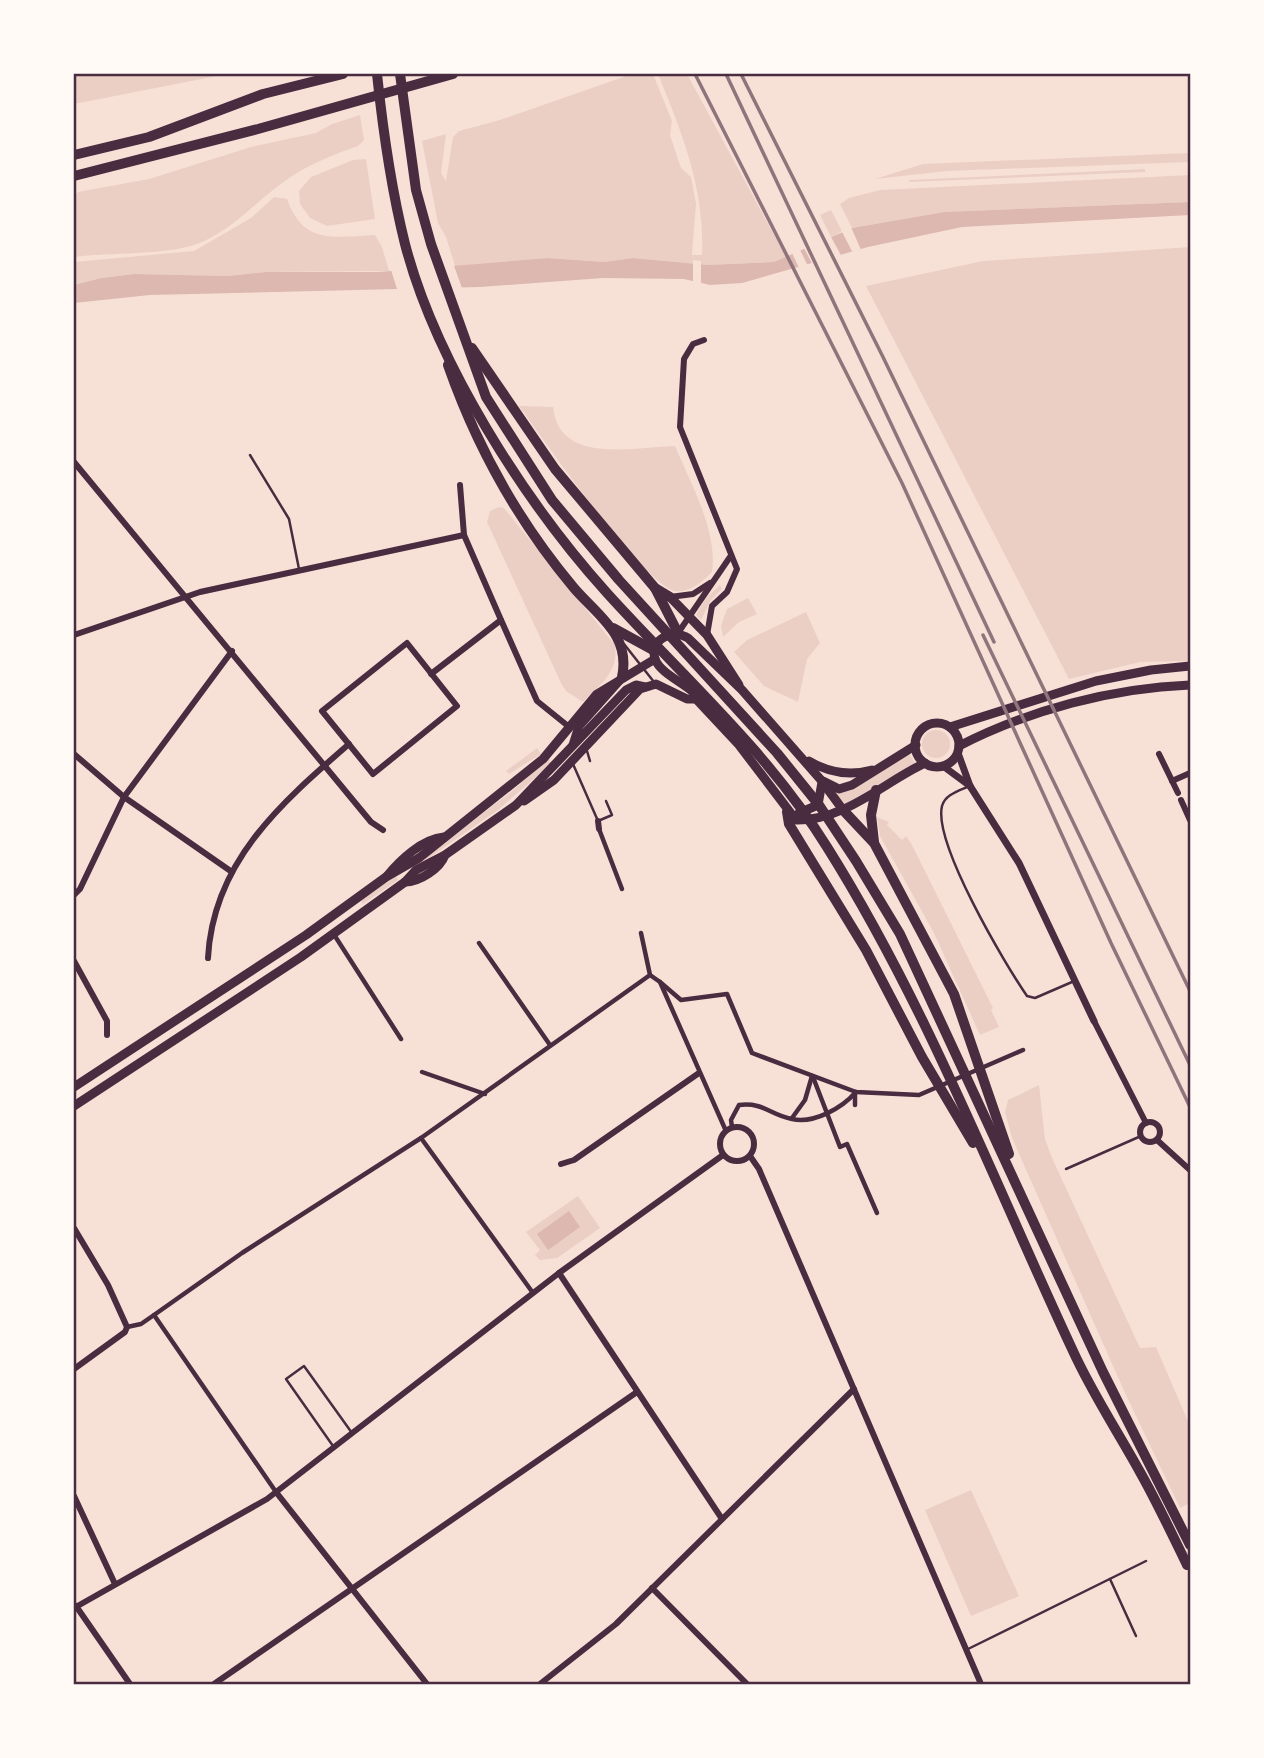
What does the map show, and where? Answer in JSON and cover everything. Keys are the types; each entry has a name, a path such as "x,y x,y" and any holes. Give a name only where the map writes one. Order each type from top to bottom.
{"highway":[{"path":"74,155 149,137 263,94 343,74"},
{"path":"377,74 383,132 406,246 464,410 508,500 553,562 621,641 624,659 622,677"},
{"path":"400,74 416,190 451,306 486,397 552,500 619,580 777,753 839,833 900,934 1103,1372 1191,1545"},
{"path":"74,176 185,149 453,74"},
{"path":"437,335 488,429 539,506 604,590 767,763 825,844 884,943 954,1085 1081,1368 1141,1474 1187,1564"},
{"path":"465,340 562,479 655,588 678,633"},
{"path":"655,588 670,597"},
{"path":"611,627 655,655"},
{"path":"874,843 871,815 876,790"},
{"path":"840,811 874,843 929,943 967,1025 1025,1201"},
{"path":"792,815 789,824 866,950 922,1057 990,1170"}],"main road":[{"path":"670,597 692,616 707,635 742,690"},
{"path":"74,1087 285,948 386,877 406,856 444,836 543,760 568,726 597,694 643,665 655,655 659,641 669,634 678,633 688,638 742,690 821,780 840,811"},
{"path":"655,655 694,693 696,699 739,745 792,815 814,820 840,811 925,763 943,766 958,750 991,729 1107,695 1155,686 1191,685"},
{"path":"925,763 916,745 917,737 935,723 950,727 1096,681 1151,670 1191,666"},
{"path":"572,760 579,726 622,677"},
{"path":"516,805 626,690 636,685 645,687 656,684 687,699 696,699"},
{"path":"74,1106 405,882 418,880 439,864 445,855 544,787 645,687"},
{"path":"950,727 958,750"},
{"path":"821,780 839,789 852,785 916,745"},
{"path":"801,757 831,772 851,774 880,767"},
{"path":"792,815 816,808 822,791 821,780"}],"street":[{"path":"704,340 693,344 684,359 680,427 737,569 734,579 712,606 707,635"},
{"path":"74,462 326,764 371,822 383,830"},
{"path":"460,485 464,535 537,701 568,726"},
{"path":"74,635 186,597 299,569 464,535"},
{"path":"678,633 730,557"},
{"path":"670,597 693,594 714,580"},
{"path":"431,674 501,620"},
{"path":"407,643 457,706 373,774 349,744 322,711 407,643"},
{"path":"74,895 92,866 124,797 232,651"},
{"path":"208,958 216,906 232,872 254,836 287,797 349,744"},
{"path":"958,750 970,786 1013,853 1146,1123 1158,1127 1157,1140"},
{"path":"74,754 124,797 232,872"},
{"path":"1159,754 1191,820"},
{"path":"943,766 970,786"},
{"path":"1172,781 1191,773"},
{"path":"598,821 622,889"},
{"path":"333,932 401,1039"},
{"path":"641,933 650,975 681,1000 727,994 752,1053 856,1092 919,1095 1023,1050"},
{"path":"479,943 550,1045"},
{"path":"74,961 107,1021 107,1035"},
{"path":"127,1327 141,1324 242,1254 421,1138 650,975"},
{"path":"660,982 699,1073 729,1129"},
{"path":"422,1072 485,1094"},
{"path":"561,1164 574,1160 699,1073"},
{"path":"812,1076 840,1147 847,1144 877,1213"},
{"path":"791,1119 805,1100 812,1076"},
{"path":"855,1105 856,1092"},
{"path":"750,1156 733,1161 723,1155 719,1144 739,1105 755,1103 791,1119 810,1119 847,1102 856,1092"},
{"path":"1146,1123 1140,1129 1140,1136 1146,1142 1157,1140"},
{"path":"729,1129 743,1127 752,1135 754,1146 750,1156"},
{"path":"421,1138 533,1293"},
{"path":"1157,1140 1191,1170"},
{"path":"130,1685 75,1607 276,1492 559,1273 723,1155"},
{"path":"750,1156 759,1169 981,1685"},
{"path":"74,1228 108,1285 127,1327 125,1332 74,1369"},
{"path":"559,1273 722,1519"},
{"path":"154,1315 276,1492 428,1685"},
{"path":"540,1685 616,1624 854,1389"},
{"path":"214,1685 637,1392"},
{"path":"74,1496 115,1584"},
{"path":"652,1588 747,1685"}],"lane":[{"path":"250,455 289,519 299,569"},
{"path":"621,641 656,684"},
{"path":"584,734 590,761"},
{"path":"572,760 578,782 598,821 612,815 607,801"},
{"path":"970,786 948,797 942,806 954,859 984,923 1027,996 1035,998 1074,981"},
{"path":"1066,1169 1140,1136"},
{"path":"333,1447 286,1379 304,1366 352,1433"},
{"path":"966,1650 1146,1561"},
{"path":"1110,1579 1136,1636"}],"shaded area":[{"path":"74,74 227,74 74,104"},
{"path":"632,74 653,74 672,121 670,135 681,168 691,177 696,204 692,255 702,255 696,184 658,74 687,74 786,257 774,262 708,265 633,258 604,262 548,258 455,266 446,237 438,223 422,141 446,134 441,173 446,181 453,137 459,131 500,120"},
{"path":"360,115 364,140 358,146 293,175 225,229 202,242 157,252 74,257 74,197 78,192 149,179 251,147 316,133 332,124"},
{"path":"1190,153 1190,162 947,171 875,179 923,164"},
{"path":"366,159 375,219 327,226 310,218 300,204 299,191 311,177 353,160"},
{"path":"1145,169 1145,172 909,182 909,180"},
{"path":"1190,175 1190,202 944,212 852,228 840,204 849,198 880,190"},
{"path":"274,197 287,199 294,214 311,231 333,237 375,235 382,247 389,271 266,272 228,276 134,274 74,285 74,262 194,251 251,218"},
{"path":"1190,202 1190,215 962,227 868,247 742,283 710,285 684,279 603,278 480,287 150,295 74,303 74,285 134,274 228,276 266,272 378,272 548,258 604,262 633,258 708,265 774,262 852,228 944,212"},
{"path":"831,210 842,231 831,237 820,215"},
{"path":"1190,247 1190,661 1140,662 1069,679 866,286 983,261"},
{"path":"519,406 553,407 558,425 569,438 583,445 600,449 675,446 707,525 713,557 712,572 691,589 675,591 661,583 618,538"},
{"path":"504,508 615,645 616,654 611,670 583,702 566,691 561,683 487,522 490,511"},
{"path":"720,585 722,589 711,600 701,620 696,615 706,598"},
{"path":"748,598 757,614 739,622 723,637 721,626 727,609"},
{"path":"806,612 820,643 807,659 798,702 764,686 734,652 747,640"},
{"path":"936,730 946,734 950,744 946,754 936,758 926,754 922,744 926,734"},
{"path":"537,748 541,754 509,774 506,771"},
{"path":"909,754 915,763 845,804 836,795 852,789"},
{"path":"549,758 551,764 498,810 426,860 425,857 511,792"},
{"path":"877,817 889,822 887,825 902,840 906,836 912,845 993,1008 991,1010 999,1027 980,1035 934,933 880,836"},
{"path":"396,876 398,880 363,904 361,900"},
{"path":"1039,1085 1045,1139 1052,1158 1140,1348 1156,1347 1190,1426 1190,1503 1180,1508 1125,1393 1012,1138 1005,1112 1008,1100"},
{"path":"578,1196 600,1228 557,1258 540,1260 535,1255 540,1250 526,1232"},
{"path":"569,1211 580,1227 548,1250 537,1234"},
{"path":"971,1490 1019,1596 971,1616 925,1510"}],"pier":[{"path":"850,225 862,252 854,255 841,230"},
{"path":"830,235 843,259 814,267 803,246"},
{"path":"799,248 809,268 800,270 791,251"},
{"path":"693,260 701,261 701,287 693,285"},
{"path":"453,263 463,291 398,292 390,267"}],"railway":[{"path":"695,74 902,483 1111,943 1190,1107"},
{"path":"726,74 994,642"},
{"path":"741,74 882,355 1190,991"},
{"path":"983,635 1190,1065"}]}
